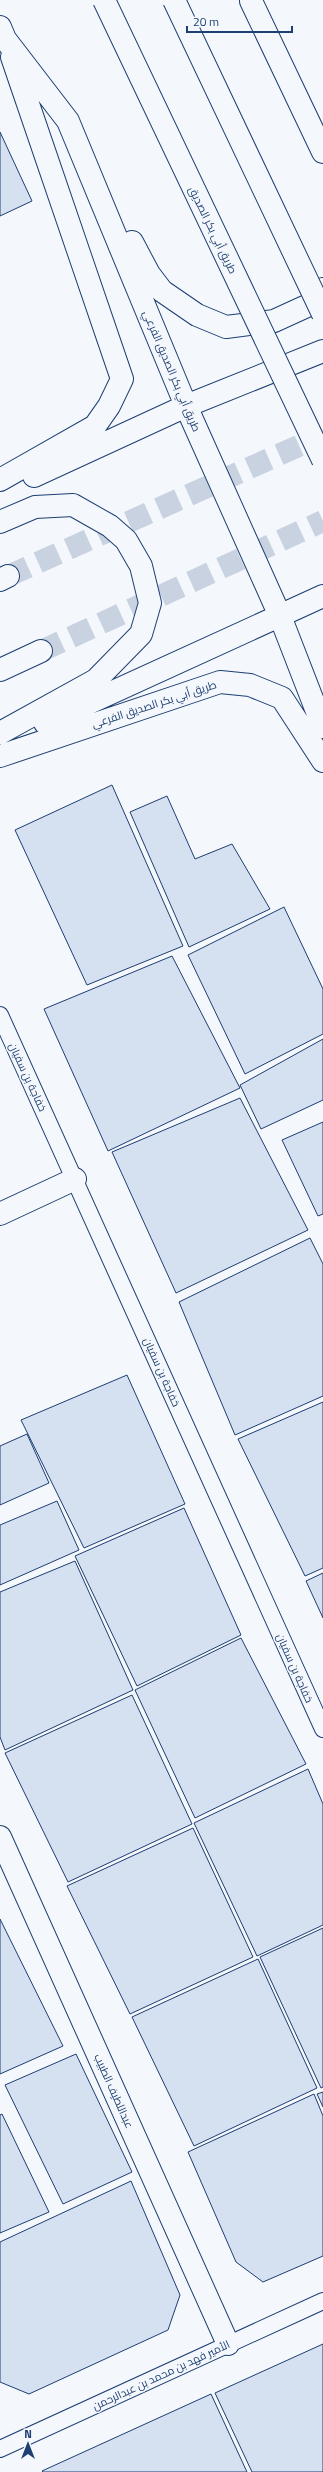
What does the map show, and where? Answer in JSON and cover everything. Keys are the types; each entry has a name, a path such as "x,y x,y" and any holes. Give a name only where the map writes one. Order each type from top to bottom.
{"street":[{"name":"طريق أبي بكر الصديق","path":"104,0 323,460"},
{"path":"174,0 323,314"},
{"path":"255,0 323,119"},
{"path":"255,0 323,142"},
{"path":"255,0 323,152"},
{"path":"0,480 95,426 108,406 122,379 2,36"},
{"name":"طريق أبي بكر الصديق الفرعي","path":"2,36 68,121 186,406 280,616 323,727"},
{"path":"68,121 149,274 162,291 197,315 226,327 274,321 309,304 323,289"},
{"path":"0,493 186,406 323,351"},
{"path":"0,522 35,507 73,505 110,526 126,540 141,566 150,603 141,634 96,680 0,733"},
{"path":"0,743 323,596"},
{"path":"0,670 41,651"},
{"name":"طريق أبي بكر الصديق الفرعي","path":"0,756 220,682 250,686 282,698 323,761"},
{"path":"0,1214 75,1179"},
{"name":"عبداللطيف الطبيب","path":"0,1837 228,2344"}],"lane":[{"name":"خفاجة بن سفيان","path":"0,1015 323,1729"},
{"name":"الأمير فهد بن محمد بن عبدالرحمن","path":"0,2449 323,2301"}],"building":[{"path":"0,132 32,201 0,216"},
{"path":"112,785 183,946 87,985 15,830"},
{"path":"167,796 195,859 232,844 270,909 189,947 130,812"},
{"path":"284,907 323,989 323,1034 245,1074 188,955"},
{"path":"172,956 240,1088 108,1151 44,1009"},
{"path":"323,1039 323,1100 261,1129 240,1085"},
{"path":"240,1098 308,1230 176,1293 112,1152"},
{"path":"323,1122 323,1214 318,1216 282,1140"},
{"path":"310,1238 323,1264 323,1396 235,1435 179,1302"},
{"path":"127,1375 185,1504 84,1548 21,1420"},
{"path":"323,1402 323,1568 305,1576 238,1439"},
{"path":"27,1434 49,1483 0,1505 0,1446"},
{"path":"57,1501 79,1550 0,1585 0,1525"},
{"path":"184,1508 241,1635 137,1686 75,1556"},
{"path":"75,1561 133,1690 5,1750 0,1737 0,1592"},
{"path":"323,1573 323,1618 306,1581"},
{"path":"241,1638 306,1764 195,1818 135,1690"},
{"path":"132,1695 192,1824 68,1882 5,1753"},
{"path":"308,1769 323,1804 323,1925 257,1956 194,1823"},
{"path":"193,1828 253,1957 130,2014 67,1886"},
{"path":"0,1919 63,2046 0,2074"},
{"path":"323,1928 323,2087 321,2088 260,1957"},
{"path":"258,1959 317,2088 194,2146 132,2017"},
{"path":"76,2054 132,2172 63,2204 5,2085"},
{"path":"323,2092 323,2107 317,2094"},
{"path":"314,2094 323,2116 323,2256 263,2282 236,2262 188,2152"},
{"path":"2,2114 49,2212 0,2233 0,2115"},
{"path":"131,2181 180,2295 168,2330 29,2394 0,2382 0,2242"},
{"path":"323,2344 323,2472 252,2472 215,2393"},
{"path":"211,2394 247,2472 42,2471"}],"tunnel":[{"path":"8,576 323,435"},
{"path":"41,651 323,521"}]}
